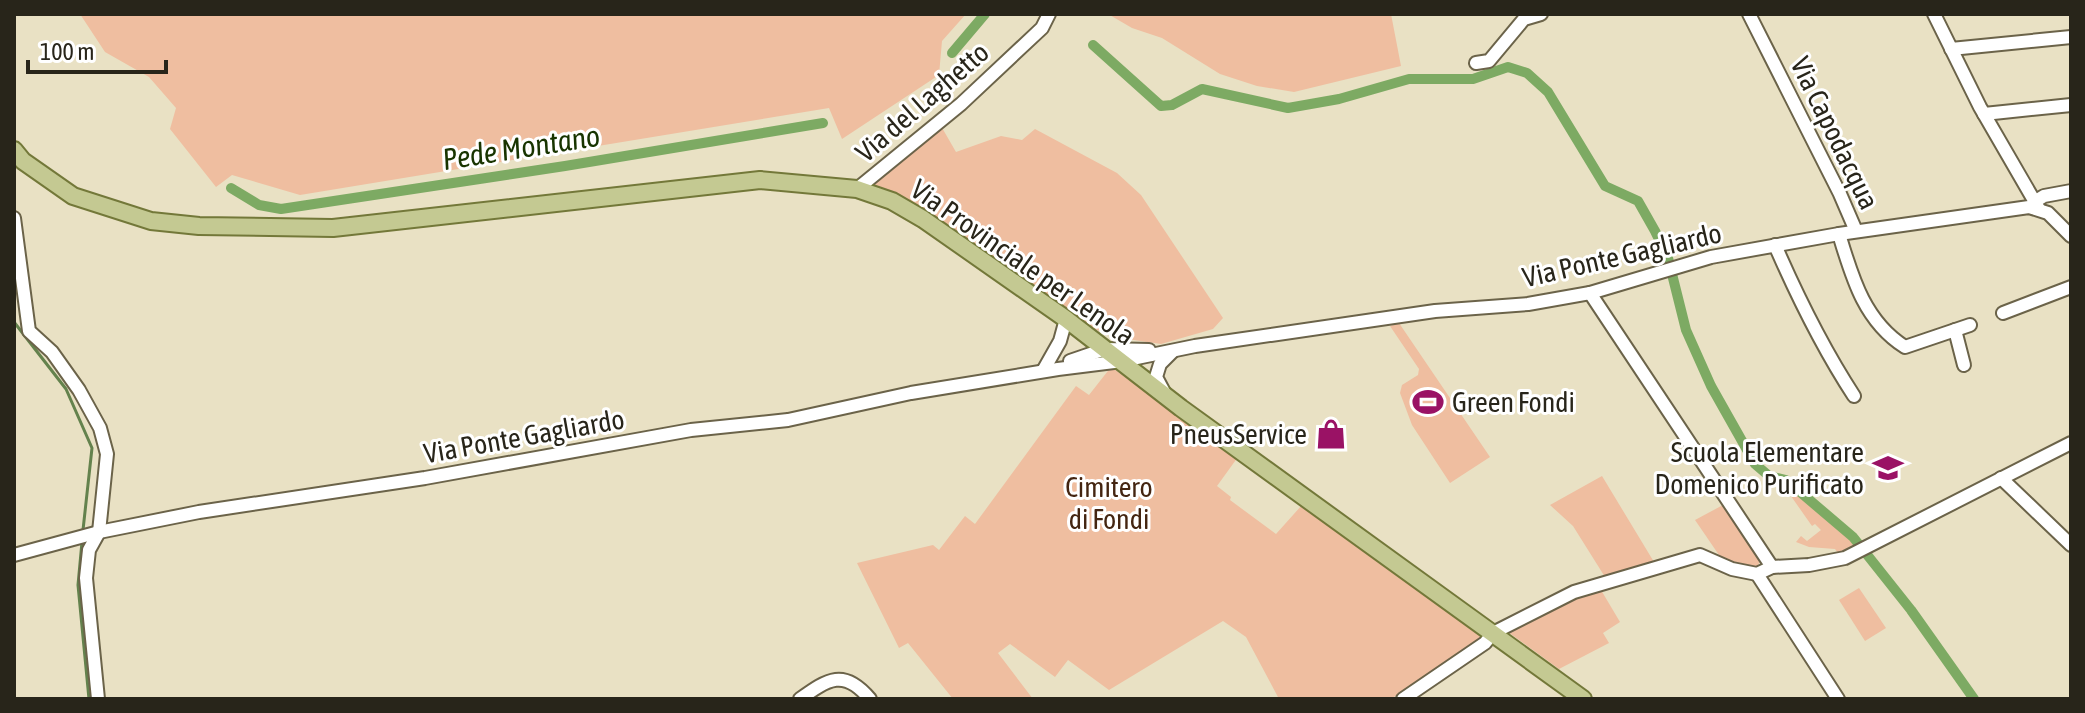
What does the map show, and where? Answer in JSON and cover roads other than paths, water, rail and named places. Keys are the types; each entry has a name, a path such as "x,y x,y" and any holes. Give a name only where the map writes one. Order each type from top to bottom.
{"main road":[{"name":"Via Provinciale per Lenola","path":"16,158 73,196 151,221 199,226 333,228 760,180 857,189 892,201 923,219 1066,319 1165,395 1583,699"}],"street":[{"name":"Via del Laghetto","path":"857,189 961,104 1042,28 1049,14"},
{"path":"1476,63 1489,61 1524,19 1541,14"},
{"name":"Via Capodacqua","path":"1749,14 1856,231"},
{"path":"1934,14 1984,114 2037,206 2071,236"},
{"path":"1951,49 2071,37"},
{"path":"1984,114 2071,105"},
{"name":"Via Ponte Gagliardo","path":"14,555 93,533 224,508 425,478 691,430 788,420 911,393 1043,371 1420,313 1528,304 1590,293 1675,266 1775,245 2037,206 2044,196 2071,191"},
{"path":"14,218 29,331 52,352 79,390 100,428 107,454 86,578 98,699"},
{"path":"1839,234 1863,303 1888,337 1905,347 1970,325"},
{"path":"1775,245 1802,308 1854,396"},
{"path":"2003,313 2071,287"},
{"path":"1590,293 1772,567"},
{"path":"1043,371 1060,341 1066,319"},
{"path":"1955,330 1964,365"},
{"name":"Via Ponte Gagliardo","path":"1043,371 1105,349 1173,351"},
{"path":"1165,395 1156,377 1160,364 1173,351"},
{"path":"1403,699 1485,643 1493,633 1574,592 1700,555 1732,569 1757,574 1772,567 1809,565 1845,558 2071,443"},
{"path":"2001,478 2071,545"},
{"path":"1757,574 1838,699"},
{"path":"800,699 831,678 845,679 863,690 870,699"}],"waterway":[{"name":"Pede Montano","path":"952,53 985,14"},
{"path":"1093,45 1161,106 1172,105 1202,89 1288,108 1339,99 1409,79 1473,79 1508,67 1527,73 1548,92 1605,186 1638,201 1668,258 1686,330 1711,386 1755,464 1769,476 1786,480 1853,537 1911,610 1974,699"},
{"name":"Pede Montano","path":"231,188 259,205 281,209 823,123"},
{"path":"14,322 66,389 92,448 83,530"},
{"path":"82,542 78,585 89,699"}],"place":[{"name":"Green Fondi","path":"1428,402"},
{"name":"PneusService","path":"1331,434"},
{"name":"Scuola Elementare Domenico Purificato","path":"1888,468"}],"park label":[{"name":"Cimitero di Fondi","path":"1109,503"}]}
